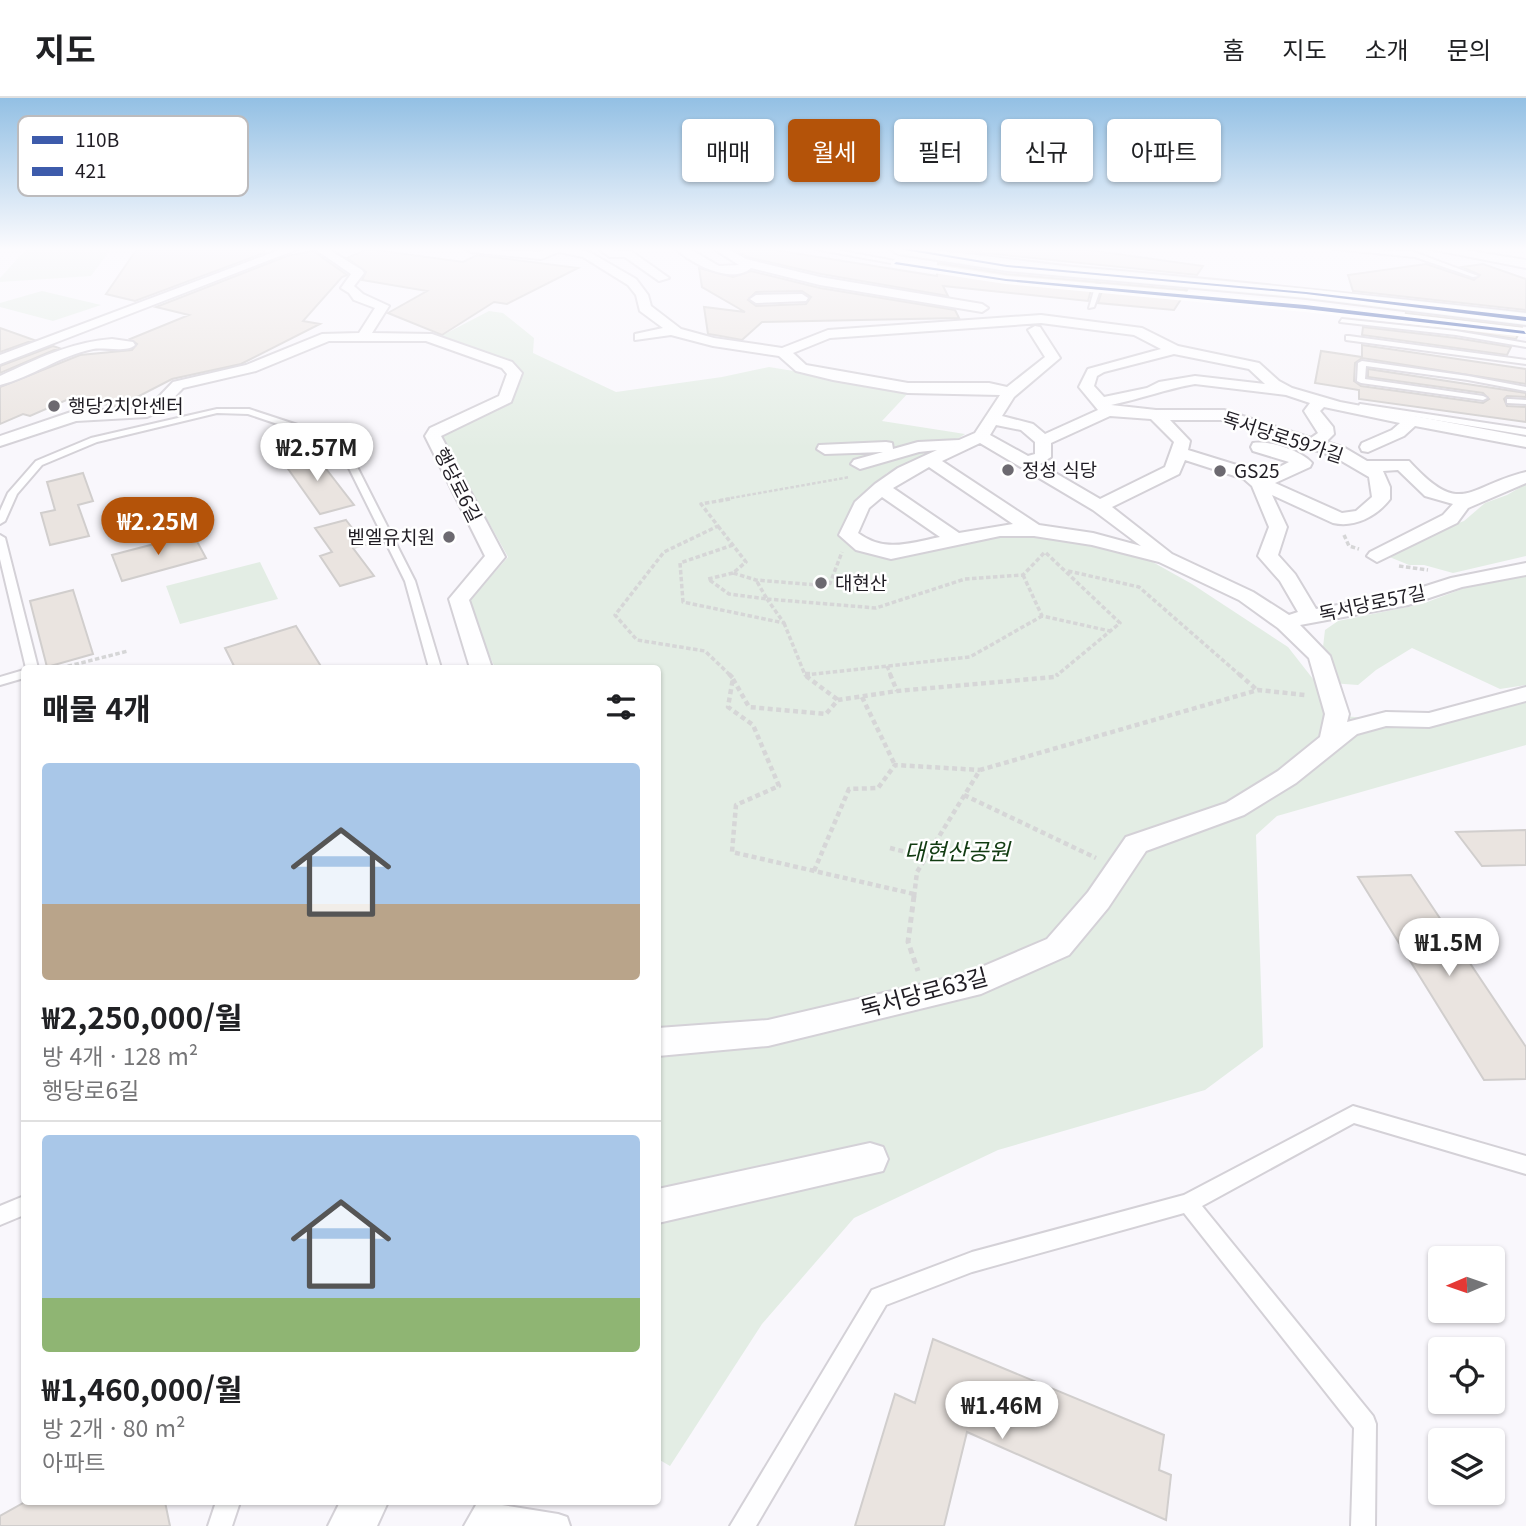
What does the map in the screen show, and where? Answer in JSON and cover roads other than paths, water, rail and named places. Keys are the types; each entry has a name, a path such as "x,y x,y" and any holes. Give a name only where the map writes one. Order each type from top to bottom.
{"main road":[{"path":"1505,316 1526,318"}],"street":[{"path":"0,360 118,316"},
{"path":"364,335 377,316"},
{"path":"655,316 673,330 713,342 783,352 828,334 1041,319 1137,331 1174,350 1254,366 1273,384 1320,401 1410,422 1526,442"},
{"path":"640,337 673,330"},
{"path":"1035,330 1063,361 1093,372 1174,350"},
{"name":"행당로6길","path":"0,441 74,416 141,414 156,408 178,385 251,368 318,339 364,335 427,337 499,362 514,373 506,399 436,431 433,436 495,557 459,599 480,665"},
{"path":"0,381 80,348 113,341 128,345"},
{"path":"783,352 801,368 833,376 908,388 989,388 1010,392"},
{"path":"1063,361 1010,392 993,419 973,440 904,472 881,488 861,506 848,535 863,545 891,553 1000,530 1034,530 1070,535 1166,558 1298,620"},
{"path":"1093,372 1086,387 1103,407"},
{"path":"1043,441 1103,407 1152,391 1159,386 1195,380 1287,391"},
{"path":"1313,444 1326,434 1325,427 1312,411 1320,401"},
{"name":"독서당로59가길","path":"1103,407 1156,415 1224,415 1339,452 1377,474 1381,499 1362,515 1340,519 1261,484"},
{"path":"1099,506 1173,470 1181,453 1182,441 1156,415"},
{"path":"993,419 1027,427 1043,441"},
{"path":"1368,447 1398,433 1410,422"},
{"path":"825,449 918,447 973,440 1025,463 1099,506 1137,530 1166,558"},
{"path":"1025,463 1042,457 1043,441"},
{"path":"860,464 918,447"},
{"name":"독서당로59가길","path":"1259,447 1286,453 1304,463 1261,484"},
{"path":"1181,453 1250,475 1261,484 1262,493 1278,527 1268,556 1288,579 1298,620 1319,656 1337,714 1331,740"},
{"path":"931,461 1034,530"},
{"name":"독서당로59가길","path":"1366,466 1403,466 1426,491 1437,496 1469,502"},
{"path":"1377,556 1450,519 1462,504 1526,477"},
{"path":"881,488 954,538"},
{"name":"독서당로57길","path":"1298,620 1408,599 1458,582 1526,569"},
{"name":"독서당로63길","path":"661,1042 768,1033 970,985 1058,947 1098,900 1136,844 1235,809 1287,777 1348,729 1386,719 1429,720 1526,694"},
{"path":"661,1205 870,1158"},
{"path":"351,1526 364,1505"}],"lane":[{"path":"1342,321 1456,333 1526,345"},
{"path":"1349,338 1526,362"},
{"path":"1495,383 1500,357"},
{"path":"1483,398 1361,381 1362,363 1526,389"},
{"path":"1510,401 1526,402"},
{"path":"1363,406 1526,432"},
{"path":"0,521 13,493 40,463 94,440 217,411 249,412 322,436 347,455 410,581 434,665"},
{"path":"0,538 31,665"},
{"path":"0,681 21,675"},
{"path":"742,1526 879,1297 972,1262 1188,1203 1353,1114 1526,1165"},
{"path":"1188,1203 1365,1424 1363,1526"},
{"path":"0,1216 21,1206"},
{"path":"220,1526 227,1505"},
{"path":"476,1526 484,1513 558,1526"}],"place":[{"name":"행당2치안센터","path":"54,406"},
{"name":"정성 식당","path":"1008,470"},
{"name":"GS25","path":"1220,471"},
{"name":"벧엘유치원","path":"449,537"},
{"name":"대현산","path":"821,583"}],"park label":[{"name":"대현산공원","path":"957,852"}]}
